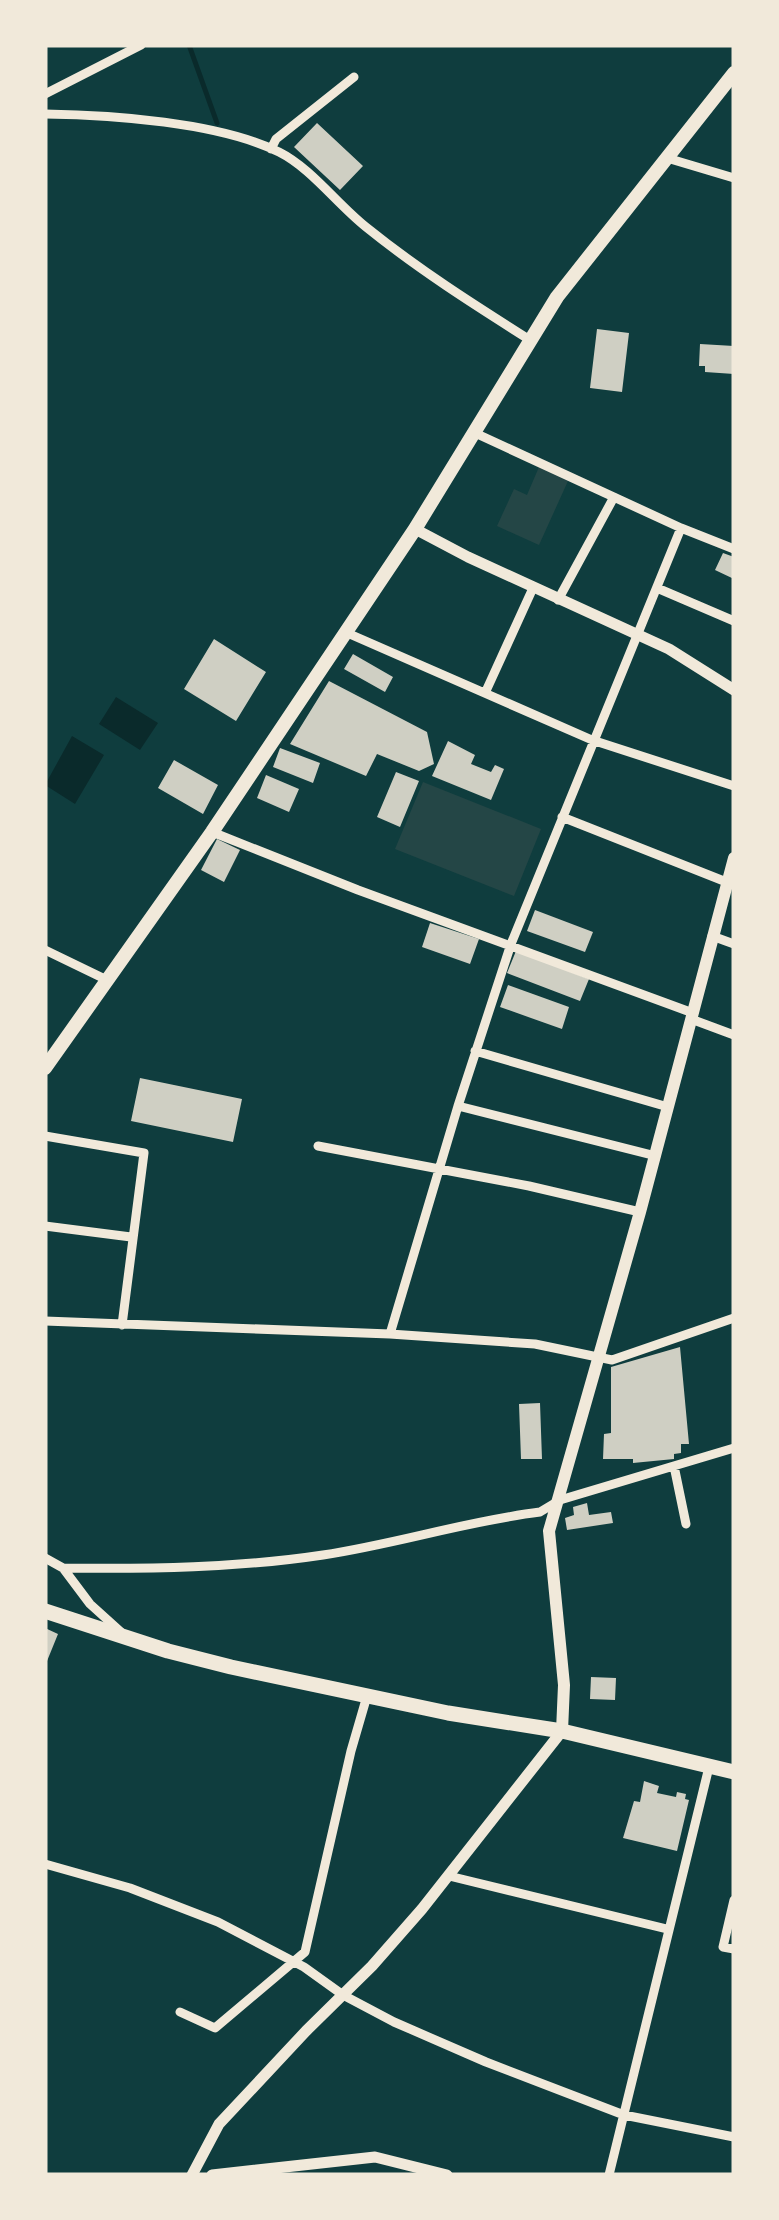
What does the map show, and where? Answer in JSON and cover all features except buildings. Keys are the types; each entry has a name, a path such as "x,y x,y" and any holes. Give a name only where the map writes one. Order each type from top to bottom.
{"highway":[{"path":"45,1611 184,1655 367,1696 562,1731 734,1772"}],"main road":[{"path":"45,1068 212,832 415,528 557,298 734,73"},
{"path":"562,1731 564,1685 548,1536 656,1156 712,936 731,884 734,858"}],"street":[{"path":"45,94 141,45"},
{"path":"271,149 276,140 354,77"},
{"path":"45,114 162,122 241,138 281,152 363,225 425,273 530,340"},
{"path":"668,158 734,178"},
{"path":"474,433 734,549"},
{"path":"558,600 614,497"},
{"path":"415,528 558,600 684,657 734,690"},
{"path":"390,1334 511,944 681,528"},
{"path":"486,691 533,588"},
{"path":"657,588 734,621"},
{"path":"345,632 592,740 734,786"},
{"path":"562,816 731,884"},
{"path":"212,832 358,890 511,944 734,1035"},
{"path":"712,936 734,944"},
{"path":"45,950 107,980"},
{"path":"475,1051 668,1108"},
{"path":"458,1106 656,1156"},
{"path":"45,1136 144,1153 122,1325"},
{"path":"318,1146 640,1212"},
{"path":"45,1226 131,1237"},
{"path":"45,1321 390,1334 535,1344 612,1360 734,1318"},
{"path":"63,1568 206,1567 321,1556 540,1512 560,1500 734,1448"},
{"path":"674,1466 686,1524"},
{"path":"45,1558 63,1568 90,1604 123,1634"},
{"path":"180,2012 216,2028 304,1952 367,1696"},
{"path":"192,2175 219,2124 372,1966 449,1876 562,1731"},
{"path":"609,2175 709,1767"},
{"path":"45,1864 182,1906 294,1961 343,1995 467,2054 624,2116 734,2137"},
{"path":"449,1876 667,1930"},
{"path":"734,1900 723,1947 734,1950"},
{"path":"212,2175 362,2157 446,2175"}],"shaded area":[{"path":"539,467 568,481 539,545 497,526 514,489 527,495"},
{"path":"116,697 158,723 140,750 99,724"},
{"path":"72,736 104,755 75,804 45,785"},
{"path":"423,782 541,829 514,896 395,849"}],"waterway":[{"path":"189,45 217,123"}]}
